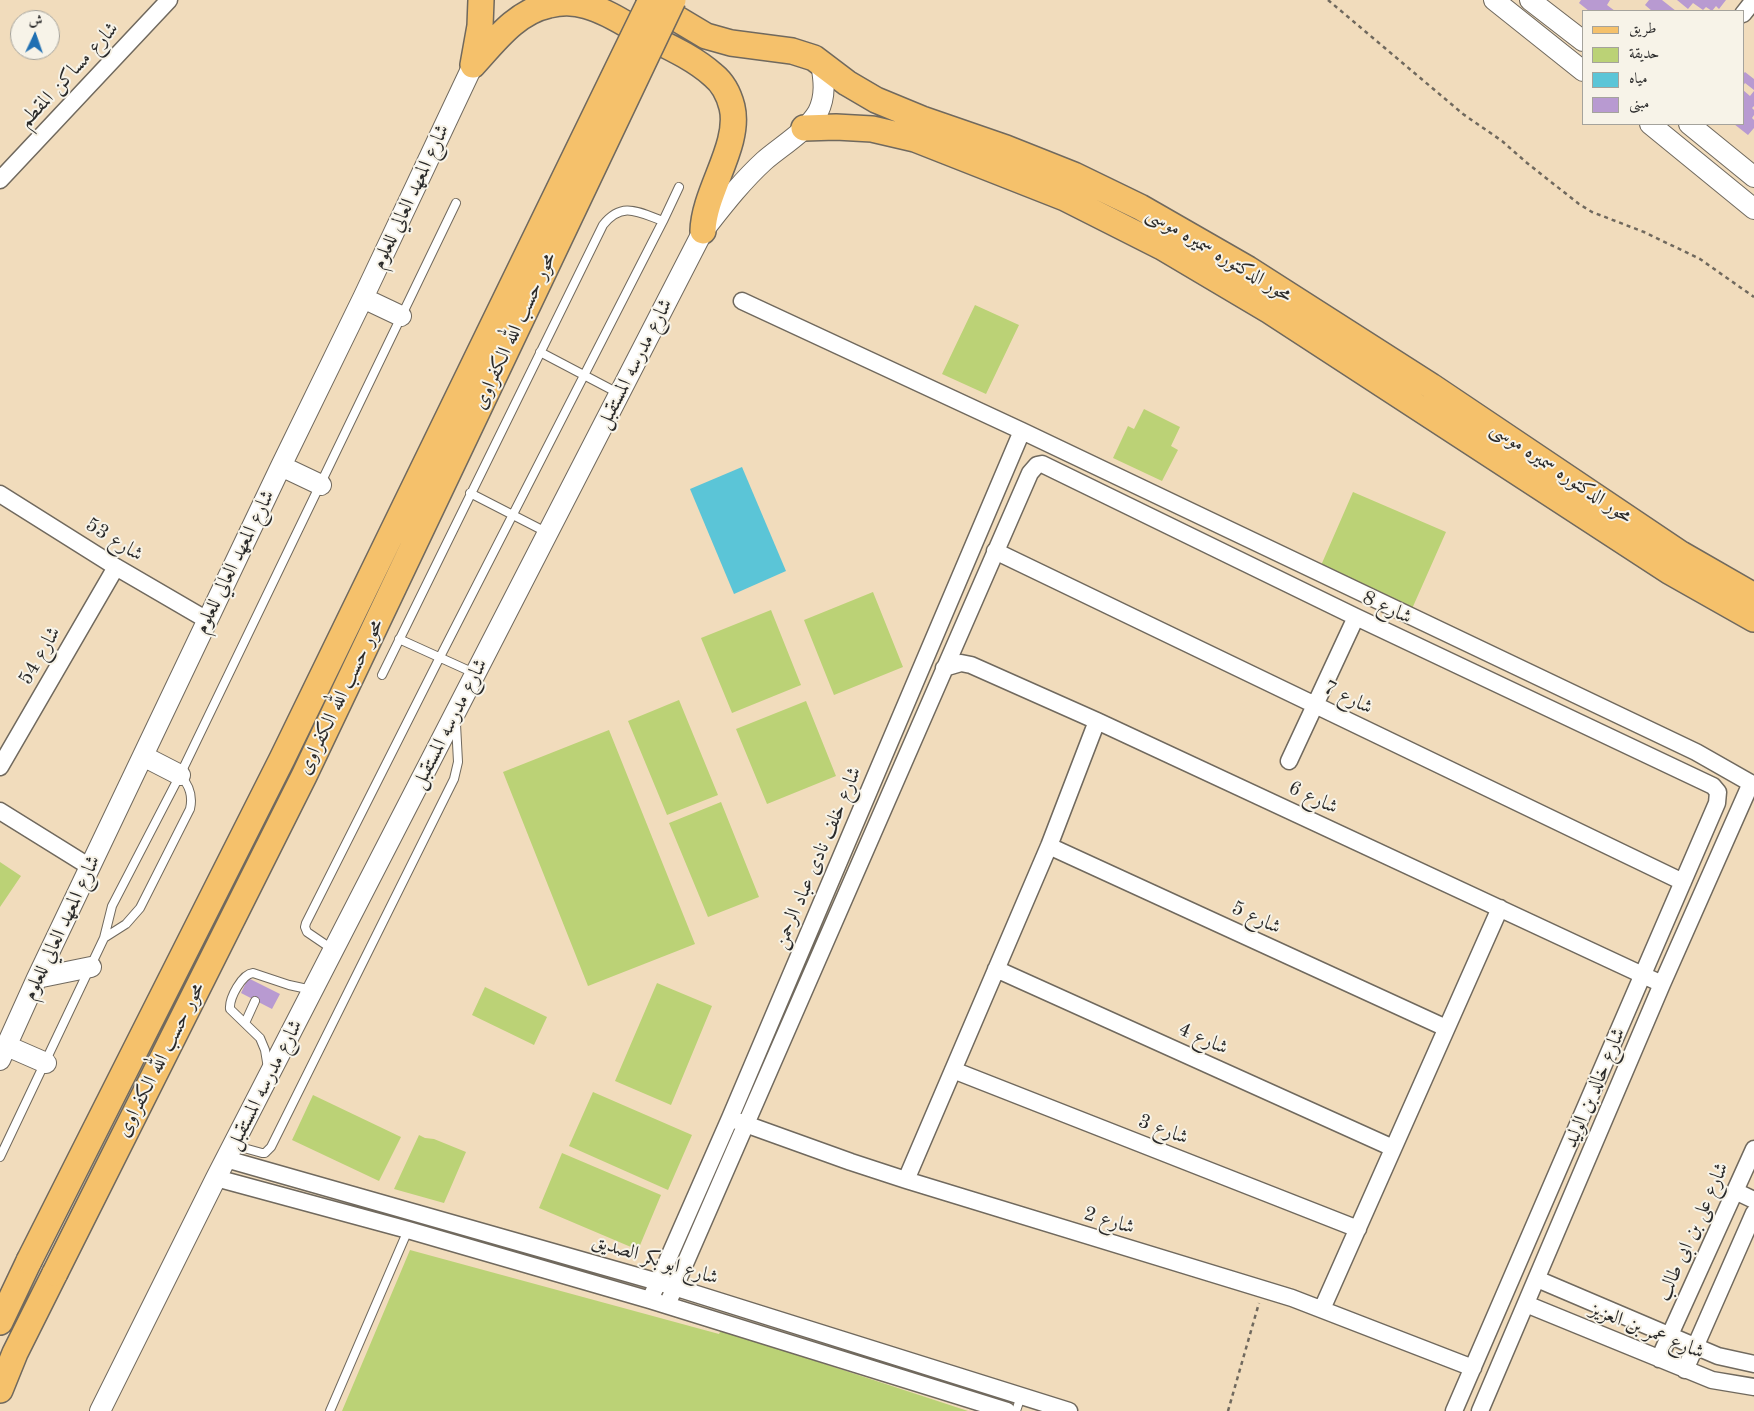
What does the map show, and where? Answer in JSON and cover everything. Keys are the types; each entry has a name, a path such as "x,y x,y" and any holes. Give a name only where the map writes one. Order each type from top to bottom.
{"main road":[{"path":"473,65 480,26 481,0"},
{"name":"محور الدكتوره سميره موسى","path":"645,0 706,36 730,43 792,51 814,58 847,83 876,100 1074,175 1140,207 1213,248 1431,386 1682,554 1754,596"},
{"name":"محور حسب الله الكفراوى","path":"0,1322 277,768 651,0"},
{"name":"محور حسب الله الكفراوى","path":"0,1390 55,1273 304,776 673,0"},
{"path":"473,65 522,16 550,4 568,3 597,9 704,67 722,84 732,108 734,122 728,148 706,210 703,231"},
{"name":"محور الدكتوره سميره موسى","path":"804,128 855,127 915,139 1065,198 1162,247 1270,311 1669,571 1754,619"}],"street":[{"name":"شارع مساكن المقطم","path":"0,180 169,0"},
{"path":"1530,0 1582,40"},
{"path":"1744,13 1754,0"},
{"path":"1504,3 1582,70"},
{"name":"شارع مدرسه المستقبل","path":"100,1411 216,1178 703,231 749,176 804,128 817,113 823,98 822,63"},
{"name":"شارع المعهد العالي للعلوم","path":"4,1053 37,978 473,65"},
{"path":"1653,125 1754,209"},
{"path":"1689,125 1754,177"},
{"path":"363,298 401,316"},
{"path":"742,301 1022,431 1696,752 1753,784"},
{"name":"شارع خلف نادى عباد الرحمن","path":"650,1300 730,1118 1022,431"},
{"name":"شارع 8","path":"1030,473 1037,465 1047,466 1356,617 1713,786 1719,795 1717,803"},
{"path":"281,466 321,485"},
{"name":"شارع خلف نادى عباد الرحمن","path":"668,1305 1030,473"},
{"name":"شارع 53","path":"0,494 116,567 207,620"},
{"name":"شارع 7","path":"995,551 1683,882"},
{"name":"شارع 54","path":"0,767 116,567"},
{"path":"1288,761 1356,617"},
{"path":"931,648 947,662"},
{"name":"شارع 6","path":"947,662 967,663 1097,721 1662,984"},
{"path":"906,1180 1049,846 1097,721"},
{"path":"143,756 180,774"},
{"name":"شارع خالد بن الوليد","path":"1480,1411 1662,984 1753,784"},
{"name":"شارع خالد بن الوليد","path":"1454,1411 1717,803"},
{"path":"0,811 90,867"},
{"name":"شارع 5","path":"1049,846 1446,1028"},
{"path":"1322,1309 1500,908"},
{"path":"37,978 91,967"},
{"name":"شارع 4","path":"996,969 1393,1148"},
{"path":"4,1053 46,1063"},
{"name":"شارع 3","path":"953,1070 1358,1229"},
{"name":"شارع 2","path":"730,1118 906,1180 1322,1309 1473,1368"},
{"name":"شارع على بن ابى طالب","path":"1659,1359 1754,1149"},
{"name":"شارع ابو بكر الصديق","path":"230,1152 259,1168 675,1287 1018,1404 1069,1411"},
{"path":"250,1187 259,1168"},
{"name":"شارع ابو بكر الصديق","path":"216,1178 408,1230 668,1305 1007,1411"},
{"path":"1735,1191 1754,1200"},
{"path":"1685,1370 1754,1213"},
{"name":"شارع عمر بن العزيز","path":"1537,1279 1695,1348 1723,1358 1754,1364"},
{"name":"شارع عمر بن العزيز","path":"1526,1304 1685,1370 1718,1382 1754,1387"}],"lane":[{"path":"334,950 307,932 305,926 512,514 663,222 679,187"},
{"path":"0,1157 104,938 112,906 180,774 456,203"},
{"path":"382,675 602,225 610,216 627,210 663,222"},
{"path":"540,352 620,393"},
{"path":"470,493 549,533"},
{"path":"399,639 476,673"},
{"path":"230,1152 265,1153 270,1147 454,779 458,762 455,714"},
{"path":"104,938 126,924 140,908 190,809 191,794 189,787 180,774"},
{"path":"270,1075 263,1044 255,1032 232,1012 229,1005 231,1001 245,976 253,973 265,981 313,990"},
{"path":"244,1023 255,1001"},
{"path":"330,1411 408,1230"}],"path":[{"path":"1328,0 1463,114 1502,141 1526,163 1579,204 1598,215 1644,232 1700,259 1754,297"},
{"path":"1228,1411 1263,1290"}],"green space":[{"path":"975,305 1019,325 986,394 942,374"},
{"path":"1144,409 1180,427 1171,446 1178,450 1162,481 1113,458 1128,426 1134,429"},
{"path":"1353,492 1446,532 1411,611 1319,570"},
{"path":"873,592 903,667 834,695 804,620"},
{"path":"771,610 801,685 732,713 701,638"},
{"path":"679,700 718,795 667,815 628,721"},
{"path":"806,701 836,776 767,804 736,729"},
{"path":"609,730 695,944 588,986 503,772"},
{"path":"721,802 759,897 708,917 669,823"},
{"path":"0,862 21,876 0,907"},
{"path":"657,983 712,1006 671,1105 615,1081"},
{"path":"485,987 547,1017 534,1045 472,1015"},
{"path":"593,1092 692,1135 668,1190 569,1146"},
{"path":"313,1095 401,1137 379,1181 292,1140"},
{"path":"419,1135 466,1152 444,1203 394,1189"},
{"path":"562,1153 661,1195 638,1250 539,1208"},
{"path":"410,1250 719,1334 721,1330 968,1411 342,1411"}],"water":[{"path":"742,467 786,571 734,594 690,489"}],"building":[{"path":"1581,0 1610,0 1607,5 1614,10 1588,10 1579,3"},
{"path":"1649,0 1662,0 1675,10 1651,10 1645,5"},
{"path":"1677,0 1726,0 1719,9 1716,6 1713,10 1706,7 1703,10 1693,3 1688,9"},
{"path":"1744,73 1754,79 1754,90 1745,83 1744,84"},
{"path":"1744,91 1750,96 1754,91 1754,106 1752,108 1754,115 1752,118 1754,120 1754,128 1748,135 1735,125 1744,125"},
{"path":"248,978 280,994 272,1009 241,993"}]}
